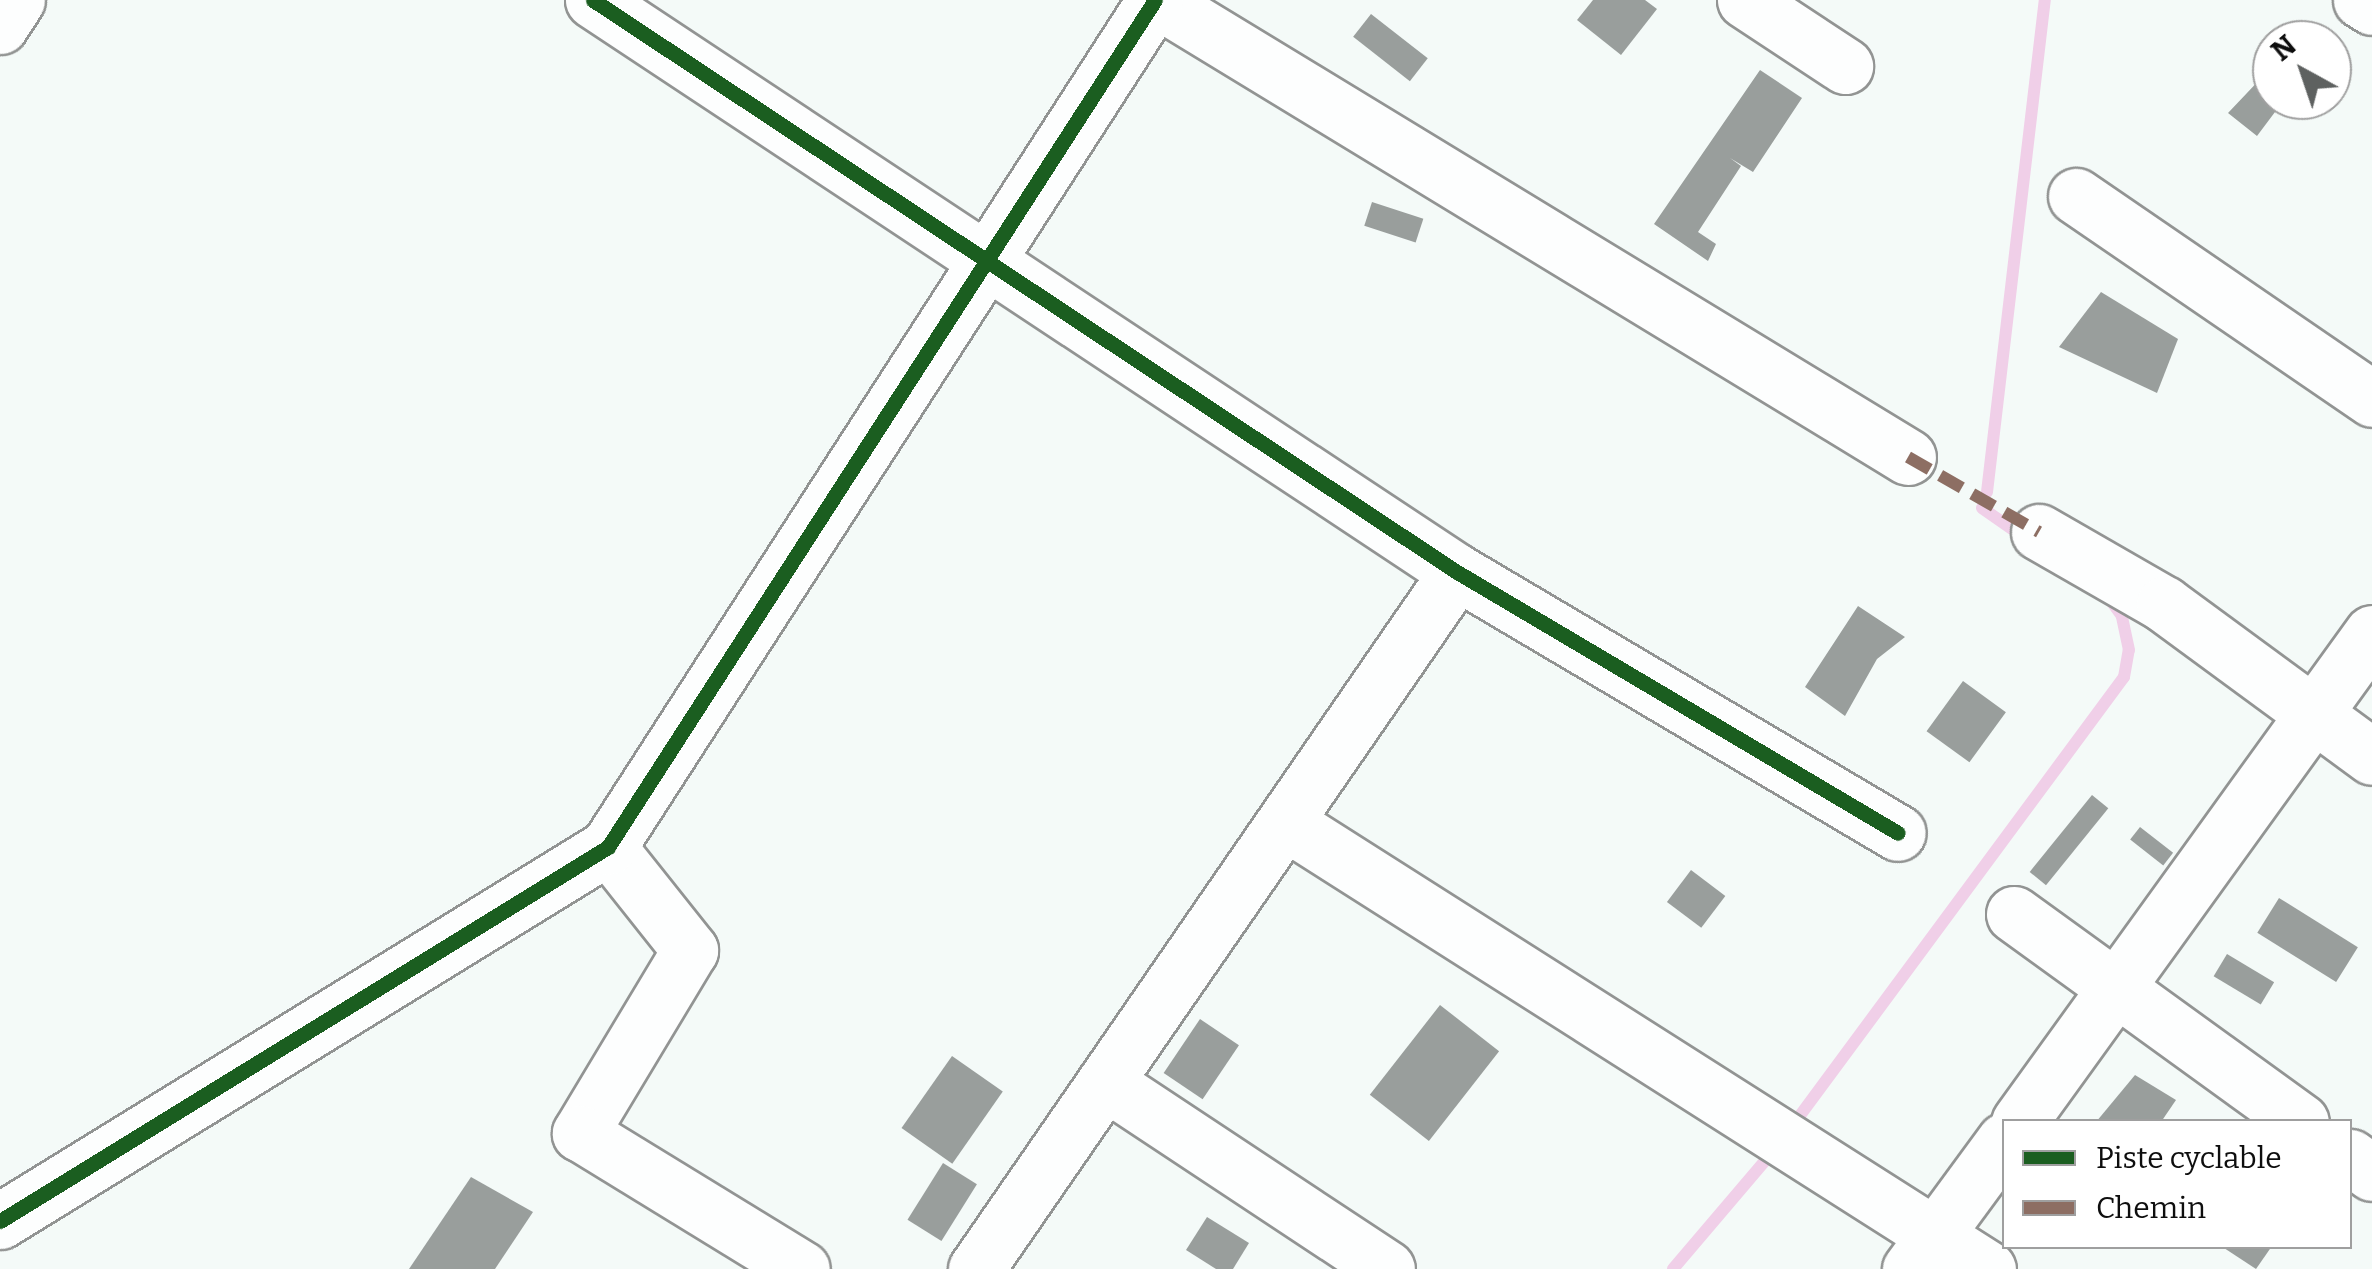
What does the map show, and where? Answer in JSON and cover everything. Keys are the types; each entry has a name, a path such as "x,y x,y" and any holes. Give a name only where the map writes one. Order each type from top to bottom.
{"street":[{"path":"0,26 16,0"},
{"path":"594,0 1457,572 1898,833"},
{"path":"0,1221 608,847 1156,0 1908,456"},
{"path":"1745,0 1845,66"},
{"path":"2361,0 2372,7"},
{"path":"2076,196 2372,398"},
{"path":"2039,532 2164,604 2372,756"},
{"path":"976,1269 1457,572"},
{"path":"2021,1119 2372,633"},
{"path":"1285,822 1777,1135 1922,1253 1988,1269"},
{"path":"608,847 690,950 580,1133 802,1269"},
{"path":"2014,914 2297,1119"},
{"path":"1105,1082 1386,1269"},
{"path":"1922,1253 2002,1144"},
{"path":"2352,1159 2372,1174"}],"building":[{"path":"1593,0 1645,0 1657,9 1621,55 1577,20"},
{"path":"1371,14 1428,58 1410,81 1353,37"},
{"path":"1760,70 1802,98 1753,172 1730,158 1741,166 1698,232 1716,244 1708,261 1654,224"},
{"path":"2252,88 2252,120 2269,120 2257,136 2228,113"},
{"path":"1372,202 1423,219 1416,242 1364,226"},
{"path":"2101,292 2178,339 2157,393 2059,347"},
{"path":"1858,606 1905,637 1877,659 1845,716 1805,687"},
{"path":"1963,681 2006,712 1969,762 1927,731"},
{"path":"2092,795 2108,808 2046,885 2030,872"},
{"path":"2140,827 2173,853 2163,865 2130,840"},
{"path":"1691,870 1725,896 1701,928 1667,902"},
{"path":"2279,898 2358,947 2336,982 2257,933"},
{"path":"2227,954 2274,982 2261,1005 2214,976"},
{"path":"1440,1005 1499,1051 1429,1141 1370,1095"},
{"path":"1200,1019 1239,1045 1203,1099 1164,1073"},
{"path":"952,1056 1003,1092 952,1164 902,1128"},
{"path":"2135,1075 2176,1100 2163,1119 2098,1119"},
{"path":"943,1163 977,1184 941,1241 907,1220"},
{"path":"471,1177 533,1212 495,1269 409,1269"},
{"path":"1207,1217 1249,1243 1233,1269 1216,1269 1186,1250"},
{"path":"2226,1249 2270,1249 2256,1269"}],"waterway":[{"path":"1987,492 2045,0"},
{"path":"1982,508 2025,538"},
{"path":"1790,1129 2124,677 2129,650 2122,616 2107,595"},
{"path":"1673,1269 1775,1149"}],"marked path":[{"path":"1908,457 2039,532"}],"cycle path":[{"path":"593,0 1457,572 1898,833"},
{"path":"0,1221 608,847 1155,0"}]}
